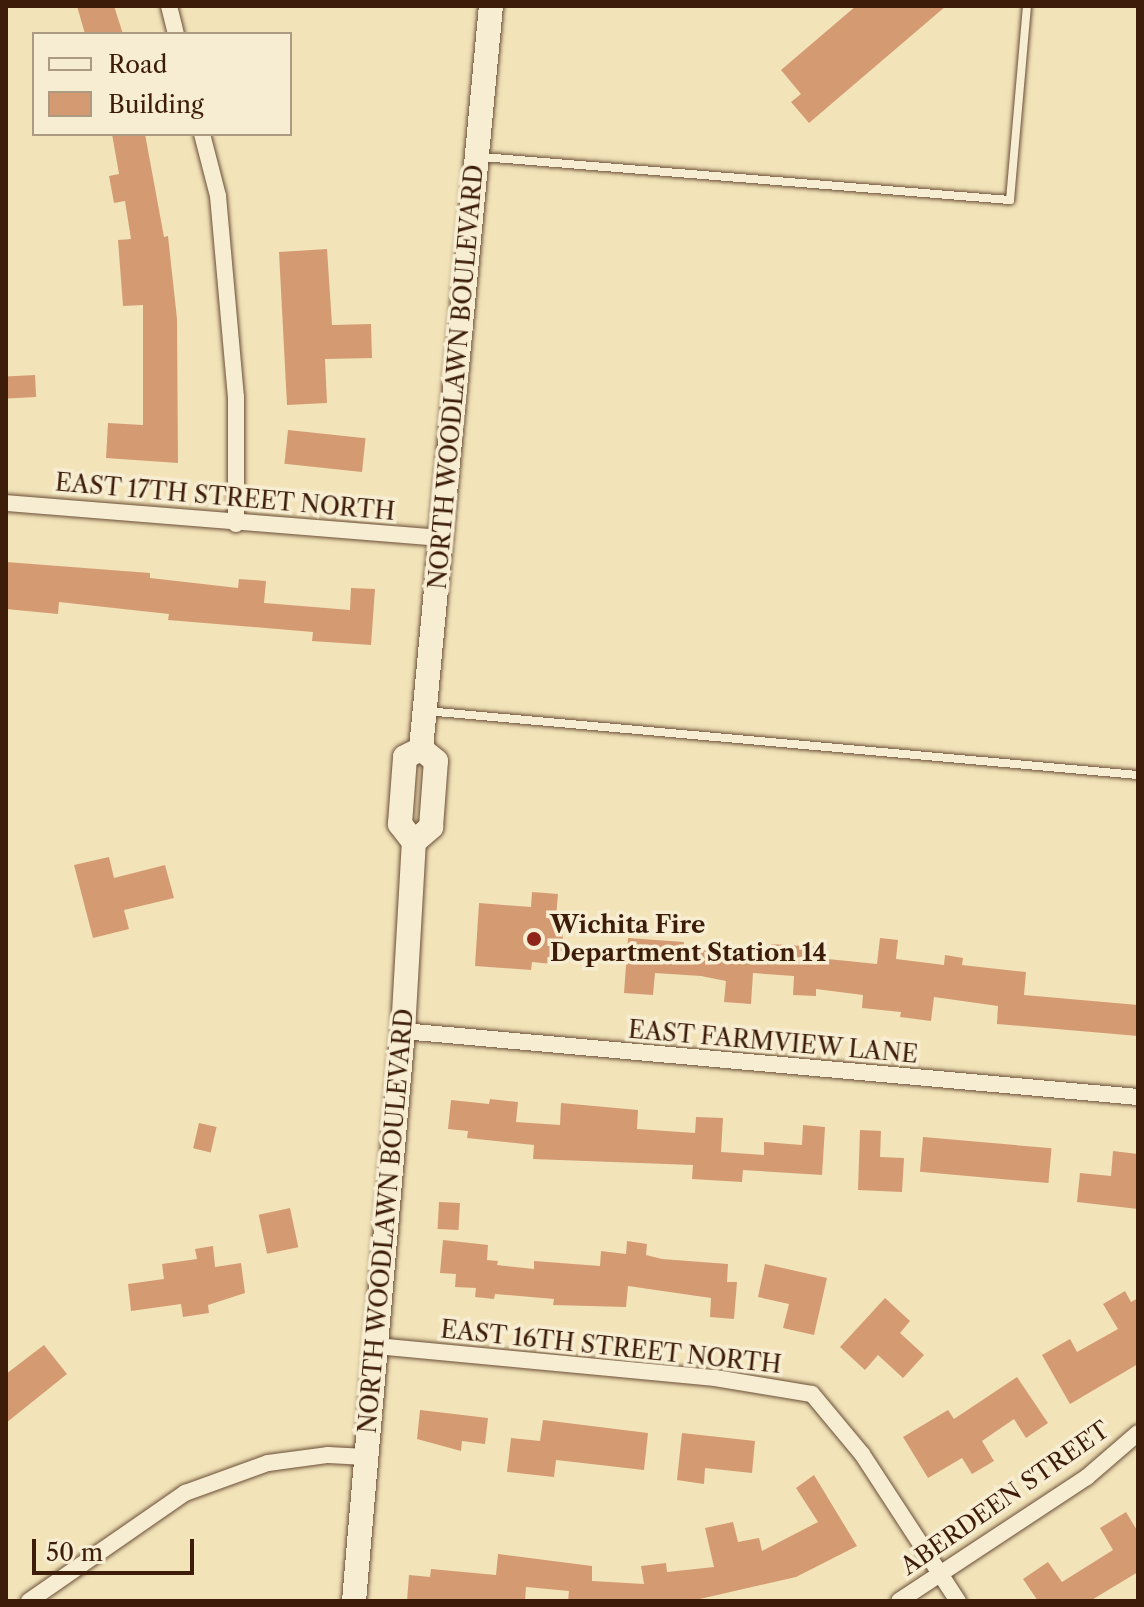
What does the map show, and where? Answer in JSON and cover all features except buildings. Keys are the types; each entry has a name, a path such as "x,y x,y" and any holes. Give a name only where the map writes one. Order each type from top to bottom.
{"main road":[{"name":"NORTH WOODLAWN BOULEVARD","path":"354,1601 403,1031 414,842 400,824 405,757 421,749 491,6"}],"street":[{"path":"169,6 176,32"},
{"path":"203,136 218,196 236,397 236,524"},
{"name":"EAST 17TH STREET NORTH","path":"6,503 236,524 440,538"},
{"name":"EAST FARMVIEW LANE","path":"403,1031 1138,1097"},
{"name":"EAST 16TH STREET NORTH","path":"376,1346 715,1378 812,1394 862,1454 958,1601"},
{"name":"ABERDEEN STREET","path":"899,1601 1087,1477 1138,1433"},
{"path":"29,1601 185,1493 268,1463 328,1455 366,1457"}],"lane":[{"path":"477,157 1010,200 1027,6"},
{"path":"424,710 1138,775"}],"place":[{"name":"Wichita Fire Department Station 14","path":"534,939"}]}
